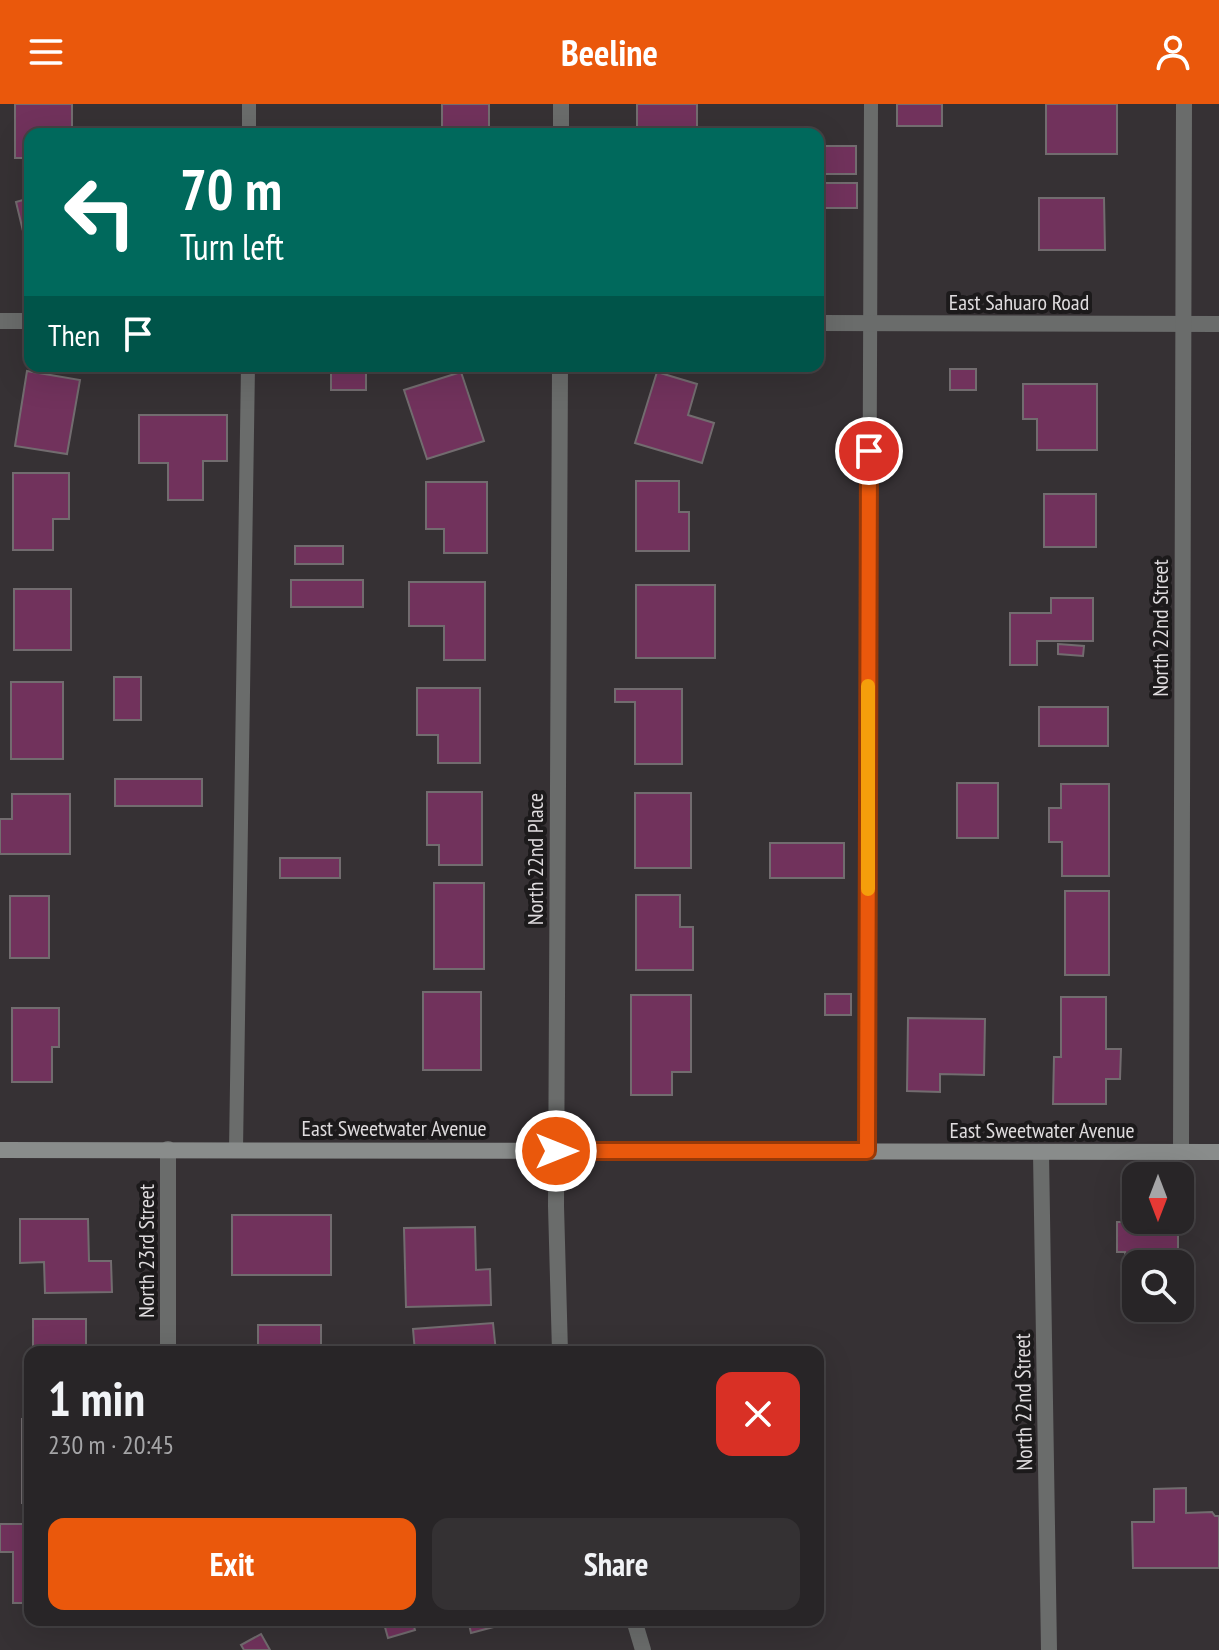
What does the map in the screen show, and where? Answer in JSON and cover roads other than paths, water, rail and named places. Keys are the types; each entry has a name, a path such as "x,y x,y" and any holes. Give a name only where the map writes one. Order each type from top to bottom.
{"street":[{"path":"561,104 561,128"},
{"name":"North 22nd Street","path":"1181,1152 1184,104"},
{"path":"0,321 24,321"},
{"name":"East Sahuaro Road","path":"824,323 1219,324"},
{"name":"North 22nd Place","path":"560,372 556,1151 560,1346"},
{"name":"North 23rd Street","path":"168,1149 168,1346"},
{"name":"East Sweetwater Avenue","path":"0,1150 1219,1152"},
{"name":"North 22nd Street","path":"1041,1153 1049,1650"},
{"path":"636,1626 643,1650"}],"lane":[{"path":"249,104 249,128"},
{"path":"867,1151 871,104"},
{"path":"236,1150 248,372"}]}
